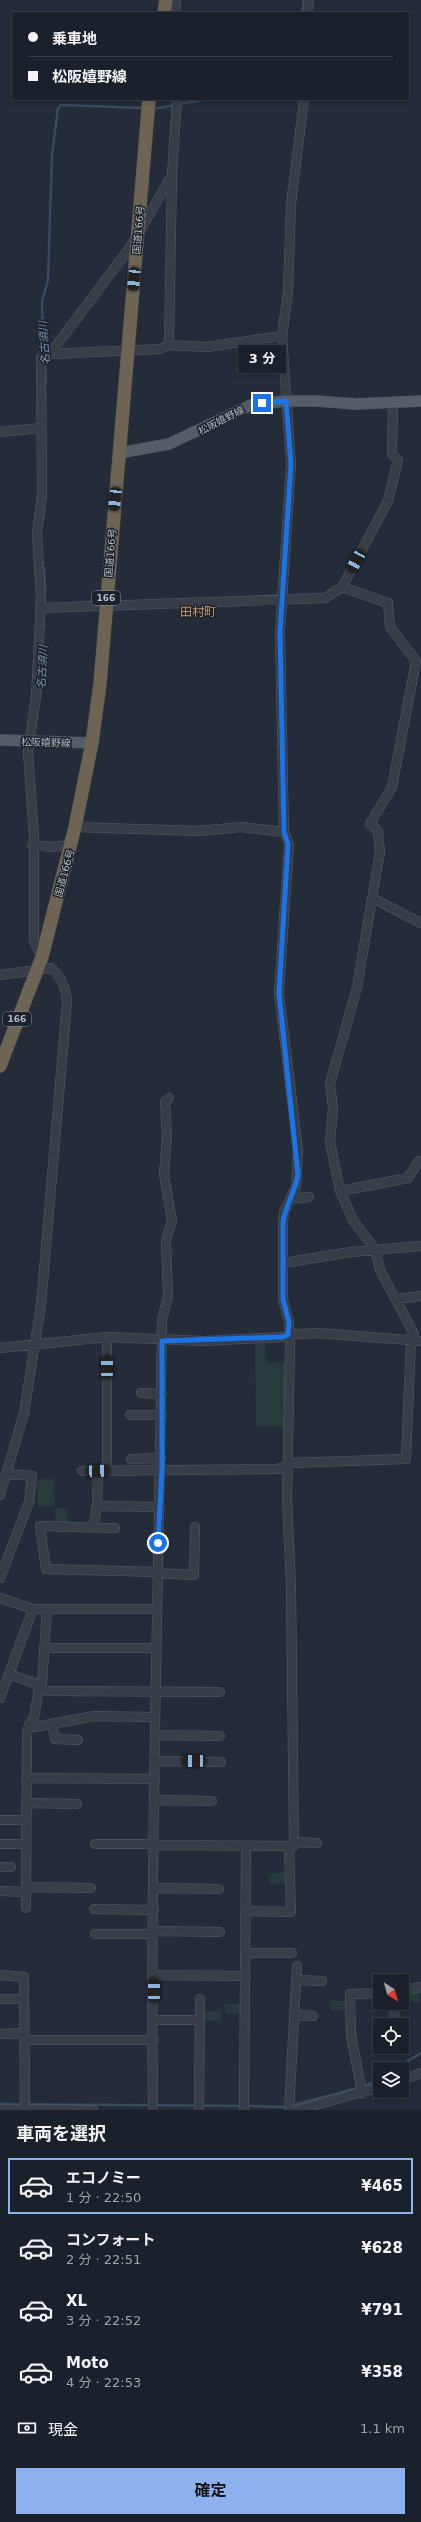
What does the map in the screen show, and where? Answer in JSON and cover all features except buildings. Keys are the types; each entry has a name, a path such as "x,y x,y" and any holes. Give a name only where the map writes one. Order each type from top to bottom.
{"highway":[{"path":"164,12 166,0"},
{"name":"国道166号","path":"0,1066 34,972 42,957 76,828 92,743 100,684 105,606 120,453 126,351 138,235 149,100"}],"main road":[{"name":"松阪嬉野線","path":"120,453 169,444 251,404 286,401 393,403 421,401"},
{"name":"松阪嬉野線","path":"0,740 92,743"}],"street":[{"path":"176,0 176,12"},
{"path":"169,345 172,175 178,100"},
{"path":"246,1911 291,1912 292,1844 288,1464 290,1414 289,1322 283,1299 283,1263 284,1212 291,1199 298,1175 298,1150 279,993 288,844 284,832 280,632 291,464 282,336 288,292 291,204 304,100"},
{"path":"42,957 34,940 35,845 28,752 36,696 43,608 37,533 42,496 41,428 47,355 138,235 172,175"},
{"path":"47,355 160,349 169,345 206,347 282,336"},
{"path":"43,608 325,598 342,587 388,501 398,460 392,454 393,403"},
{"path":"0,432 41,428"},
{"path":"82,1471 278,1469 288,1464 406,1459 411,1339 414,1334 380,1270 375,1249 354,1222 340,1191 330,1142 333,1108 330,1084 357,987 380,852 378,830 370,824 392,788 419,664 390,627 388,603 342,587"},
{"path":"76,828 199,831 241,827 284,832"},
{"path":"35,845 71,845"},
{"path":"372,898 421,923"},
{"path":"0,976 34,972 51,968 57,973 64,986 66,1002 43,1282 36,1344 24,1412 0,1495"},
{"path":"153,2107 156,1609 162,1470 162,1320 168,1296 166,1239 172,1221 164,1174 167,1137 165,1102 169,1098"},
{"path":"340,1191 408,1178 420,1160"},
{"path":"291,1199 309,1197"},
{"path":"283,1263 375,1249 421,1246"},
{"path":"396,1299 421,1296"},
{"path":"0,1348 107,1337 162,1341 251,1339 318,1333 374,1339 411,1339 421,1341"},
{"path":"107,1337 107,1470"},
{"path":"141,1394 162,1394"},
{"path":"130,1415 162,1415"},
{"path":"131,1459 161,1458"},
{"path":"92,1527 97,1506 98,1471"},
{"path":"0,1578 29,1502 32,1476 7,1474"},
{"path":"97,1506 160,1507"},
{"path":"115,1528 40,1526 46,1570 194,1575 195,1526"},
{"path":"0,1598 33,1609 156,1609"},
{"path":"0,1698 33,1609"},
{"path":"26,1908 26,1778 29,1725 34,1717 38,1688 42,1684 47,1609"},
{"path":"44,1648 156,1648"},
{"path":"9,1674 34,1683 38,1688 46,1691 220,1692"},
{"path":"29,1725 35,1727 94,1716 155,1717"},
{"path":"52,1724 55,1739 78,1740"},
{"path":"155,1735 220,1736"},
{"path":"155,1761 221,1762"},
{"path":"26,1778 155,1779"},
{"path":"155,1800 212,1801"},
{"path":"26,1803 77,1804"},
{"path":"0,1820 26,1820"},
{"path":"95,1844 246,1846 317,1843"},
{"path":"0,1844 26,1844"},
{"path":"244,2107 246,1846"},
{"path":"0,1867 11,1867"},
{"path":"0,1891 91,1888"},
{"path":"155,1888 219,1889"},
{"path":"94,1909 154,1910"},
{"path":"95,1934 220,1932"},
{"path":"246,1953 292,1953"},
{"path":"297,1966 294,2015 292,2108 328,2107 361,2089 373,2088"},
{"path":"0,1975 24,1977 25,2107"},
{"path":"154,1975 246,1976"},
{"path":"296,1980 322,1981"},
{"path":"409,1989 421,1987"},
{"path":"361,2089 351,2036 350,1994 373,1993"},
{"path":"199,2107 200,1998"},
{"path":"0,1999 24,1999"},
{"path":"294,2015 313,2016"},
{"path":"154,2020 200,2020"},
{"path":"0,2034 154,2040"},
{"path":"409,2077 421,2073"},
{"path":"0,2109 25,2107 93,2110"}],"shaded area":[{"path":"265,1343 267,1363 287,1362 288,1426 256,1427 255,1345"},
{"path":"41,1478 54,1479 55,1506 38,1507 37,1481"},
{"path":"55,1508 67,1508 67,1522 55,1523"},
{"path":"287,1872 286,1883 270,1884 268,1874"},
{"path":"421,1991 419,2003 409,2001 409,1993"},
{"path":"330,2001 346,2001 346,2010 331,2010"},
{"path":"225,2004 242,2004 241,2013 225,2013"},
{"path":"205,2011 221,2011 221,2021 205,2021"}],"waterway":[{"name":"名古須川","path":"302,12 304,0"},
{"name":"名古須川","path":"153,109 202,100"},
{"name":"名古須川","path":"43,354 42,301 48,280 52,155 58,108 61,105 144,108"},
{"name":"名古須川","path":"45,359 46,383"},
{"name":"名古須川","path":"44,568 45,591"},
{"name":"名古須川","path":"40,697 41,686"},
{"path":"406,2062 421,2053"},
{"path":"247,2106 286,2107 365,2086 373,2082"},
{"path":"0,2104 242,2106"}],"district":[{"name":"田村町","path":"198,612"}],"route":[{"path":"158,1543 162,1470 162,1341 204,1341 282,1337 288,1335 289,1329 289,1322 283,1299 283,1223 284,1212 296,1187 298,1175 298,1150 290,1100 279,993 284,939 288,844 284,832 280,632 291,464 286,401 262,403"}]}
